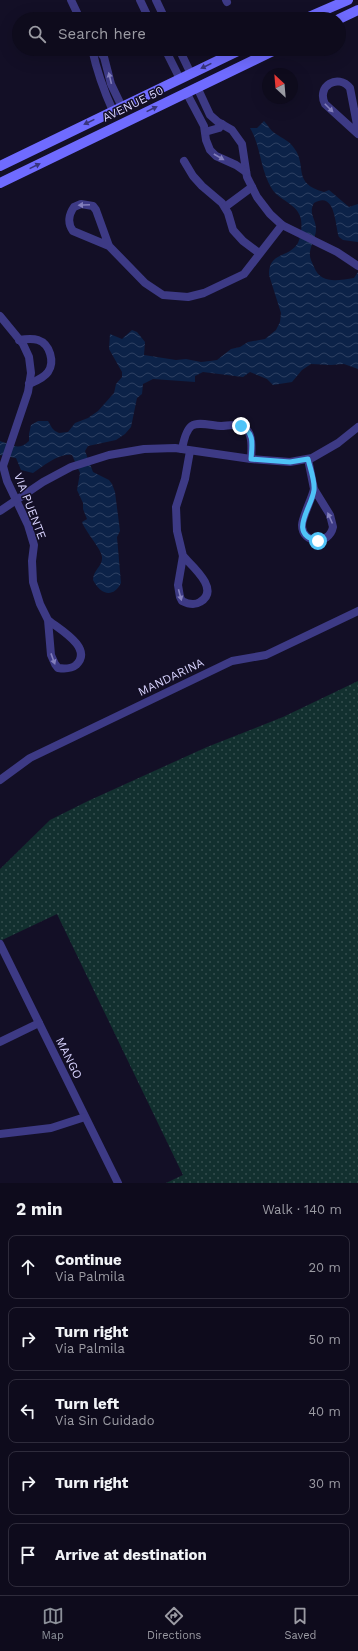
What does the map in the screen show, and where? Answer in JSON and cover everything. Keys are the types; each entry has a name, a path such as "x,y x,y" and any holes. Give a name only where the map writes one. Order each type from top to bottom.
{"main road":[{"path":"320,12 348,0"},
{"path":"346,16 358,10"},
{"name":"AVENUE 50","path":"0,166 228,56"},
{"name":"AVENUE 50","path":"0,183 262,56"},
{"path":"191,74 197,87"},
{"path":"180,79 186,92"}],"street":[{"path":"71,0 77,12"},
{"path":"140,0 146,12"},
{"path":"156,0 162,12"},
{"path":"94,56 100,83 117,109"},
{"path":"103,56 117,109"},
{"path":"168,56 180,79"},
{"path":"182,56 191,74"},
{"path":"358,130 350,88 342,82 333,82 328,84 323,91 323,100 325,104 358,134"},
{"path":"197,87 210,115 232,130 242,144 246,172 256,197 282,225 337,252 358,266"},
{"path":"186,92 204,126 207,146 213,153 246,172"},
{"path":"205,132 219,128 222,124"},
{"path":"184,161 193,176 225,207 233,230 243,241 259,254"},
{"path":"225,207 252,187"},
{"path":"109,246 96,210 93,206 81,204 74,207 69,216 70,227 73,231 109,246 145,283 163,295 188,297 204,293 244,274 282,225"},
{"name":"VIA PUENTE","path":"0,316 19,340 29,357 31,373 28,392 3,466 7,481 17,500 34,545 32,561 33,582 40,604 48,620 51,655 58,668 63,669 74,666 78,662 80,656 79,646 48,620"},
{"path":"19,340 38,340 43,342 51,355 51,365 48,372 41,378 29,384"},
{"path":"183,556 208,588 208,593 205,598 198,603 187,604 182,601 178,585 183,556 177,531 176,508 185,479 186,433 192,425 197,423 224,426 234,424 241,426 248,431 252,437 251,459"},
{"path":"0,511 43,482 75,465 109,454 144,449 175,448 251,459 290,462 308,459 338,443 358,427"},
{"path":"308,459 314,489 330,515 334,526 329,536 318,541 307,536 303,531 302,524 314,489"},
{"name":"MANDARINA","path":"0,780 30,758 225,664 243,658 266,655 358,610"},
{"name":"MANGO","path":"0,944 118,1183"},
{"path":"0,1042 39,1023"},
{"path":"0,1134 51,1128 85,1117"}],"green space":[{"path":"358,681 358,1183 166,1183 183,1175 57,914 0,941 0,869 50,820 88,801 207,747 283,717"}],"water":[{"path":"264,121 272,131 294,148 298,155 302,173 307,184 324,192 329,190 349,207 358,204 358,242 343,240 339,237 331,205 327,201 321,200 314,203 312,210 316,225 316,232 310,254 317,273 326,279 337,280 354,278 358,272 358,369 344,364 311,364 302,370 292,382 273,385 267,379 250,372 243,377 203,372 195,376 195,382 153,379 143,384 142,394 137,398 131,427 125,434 116,440 88,446 85,451 93,472 109,480 115,492 120,531 117,537 121,583 114,591 107,593 99,589 93,580 93,577 101,563 102,557 82,522 87,519 83,509 83,503 77,490 80,473 72,455 56,458 33,473 21,470 16,458 0,455 0,441 15,446 22,446 29,441 31,425 38,421 48,421 52,428 59,433 68,432 75,423 88,418 98,411 114,393 116,384 122,377 122,372 109,349 110,334 122,339 132,330 137,332 145,342 144,355 201,362 217,360 231,349 240,347 248,342 265,339 276,330 280,322 281,313 269,275 270,267 272,262 294,248 298,243 301,233 301,223 298,212 275,193 265,174 254,135 250,128 257,128"}],"route":[{"path":"241,426 248,431 252,437 253,442 251,459 290,462 308,459 314,489 302,524 303,531 307,536 318,541"}]}
